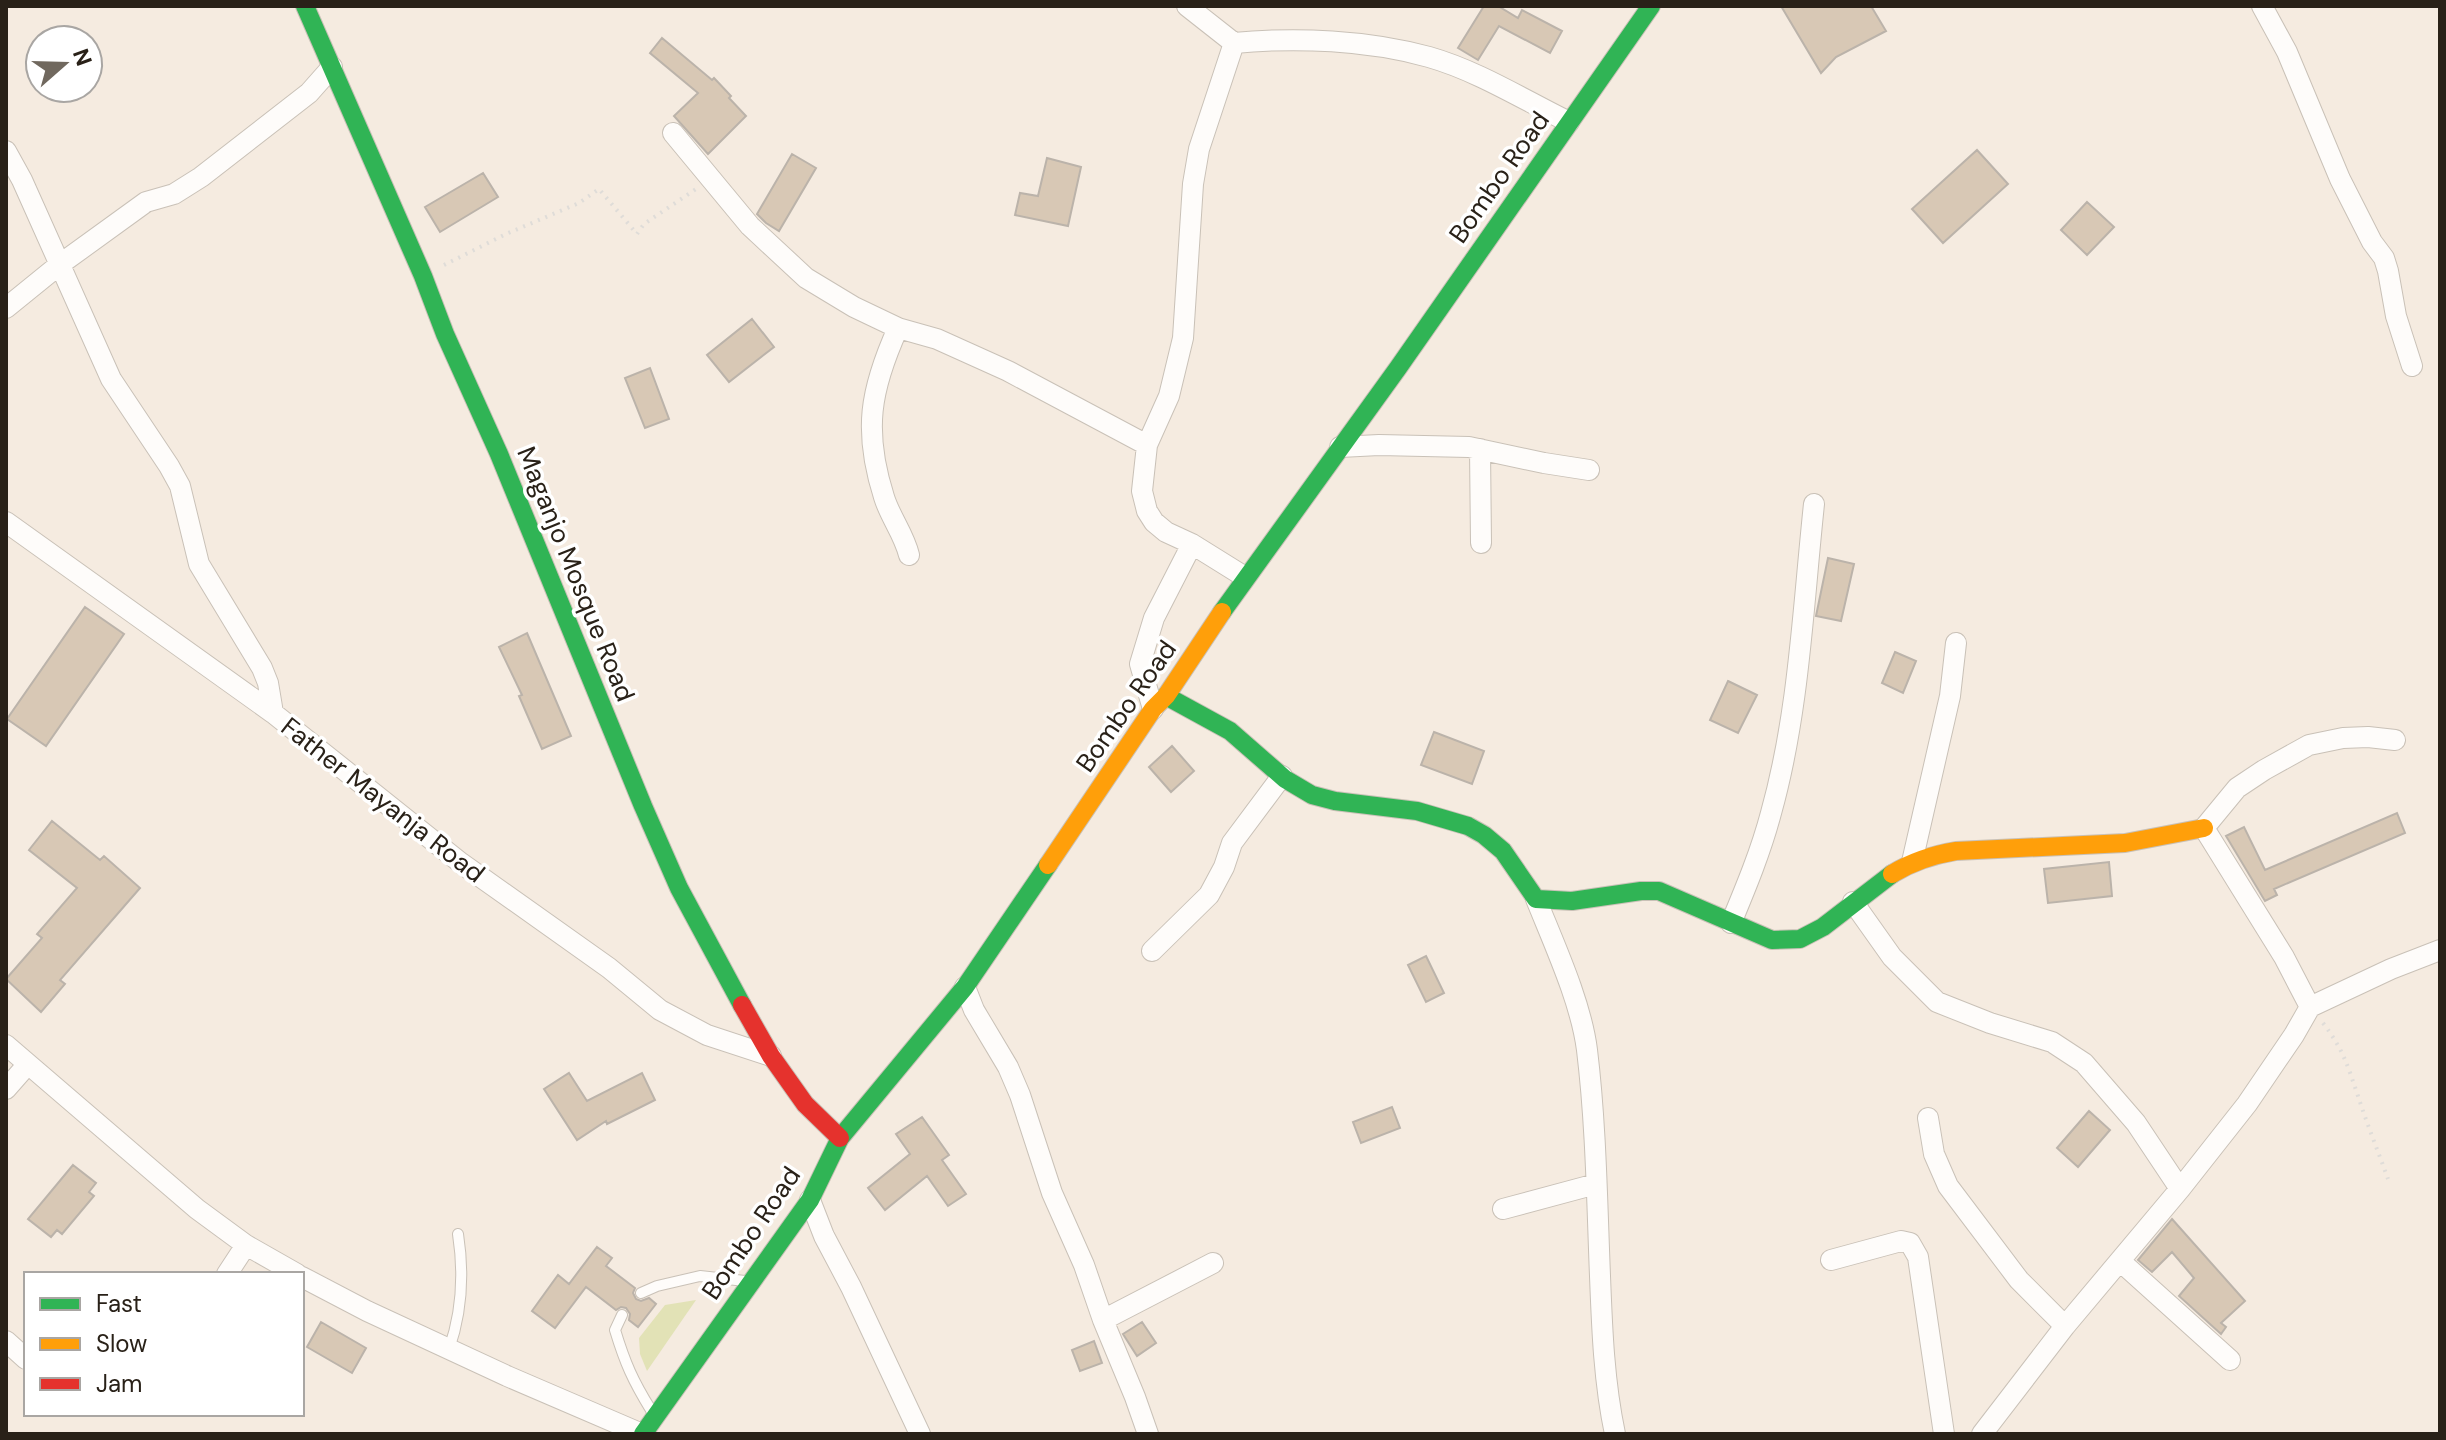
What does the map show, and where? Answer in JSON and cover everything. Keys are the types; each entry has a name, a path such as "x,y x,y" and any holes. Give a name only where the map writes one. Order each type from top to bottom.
{"street":[{"name":"Maganjo Mosque Road","path":"305,6 499,454 679,888 771,1056 805,1104 840,1138"},
{"path":"1187,6 1234,43 1272,40 1328,42 1430,57 1569,122"},
{"name":"Bombo Road","path":"643,1434 810,1200 840,1138 965,987 1245,577 1398,368 1651,6"},
{"path":"2262,6 2287,52 2340,179 2372,242 2384,258 2396,316 2412,366"},
{"path":"1234,43 1199,149 1189,226 1183,338 1169,396 1147,445 1142,491 1147,511 1154,522 1245,577"},
{"path":"6,308 146,202 174,194 201,177 309,93 332,67"},
{"path":"673,133 750,226 806,278 854,307 898,328 937,339 1008,371 1147,445"},
{"path":"6,151 22,180 111,379 180,486 199,564 262,668 273,713"},
{"path":"898,328 878,375 872,417 872,451 885,500 909,555"},
{"path":"1340,447 1469,447 1589,470"},
{"path":"1480,449 1481,543"},
{"path":"1731,923 1771,814 1783,763 1795,687 1814,504"},
{"name":"Father Mayanja Road","path":"6,522 273,713 461,863 609,968 660,1010 707,1035 771,1056"},
{"path":"1192,544 1154,618 1140,664 1159,702 1194,708 1231,732 1304,792 1326,800 1416,811 1469,825 1495,844 1515,865 1536,899 1574,1001 1587,1047 1601,1318 1609,1406 1615,1434"},
{"path":"1912,862 1950,696 1956,643"},
{"path":"1536,899 1572,901 1659,891 1772,940 1800,939 1823,927 1853,902 1912,862 1931,855 1956,851 2125,843 2204,828 2237,788 2309,745 2343,738 2395,740"},
{"path":"1152,951 1209,895 1232,843 1282,776"},
{"path":"2204,828 2284,957 2310,1007"},
{"path":"1853,902 1892,957 1937,1002 1990,1023 2052,1042 2084,1063 2136,1123 2180,1189"},
{"path":"1982,1434 2065,1326 2247,1104 2310,1007 2440,950"},
{"path":"965,987 974,1010 1008,1067 1020,1095 1052,1193 1084,1265 1148,1434"},
{"path":"6,1045 197,1209 246,1245 295,1272"},
{"path":"6,1089 28,1064"},
{"path":"1928,1118 1934,1154 1948,1186 2019,1280 2065,1326"},
{"path":"1503,1209 1596,1184"},
{"path":"810,1200 824,1236 920,1434"},
{"path":"1831,1260 1901,1241 1910,1243 1918,1257 1944,1434"},
{"path":"228,1272 246,1245"},
{"path":"2120,1261 2230,1360"},
{"path":"1103,1320 1213,1263"},
{"path":"304,1277 449,1349 643,1434"},
{"path":"6,1341 24,1357"}],"lane":[{"path":"449,1349 461,1293 458,1234"},
{"path":"641,1293 700,1276 751,1282"},
{"path":"622,1315 615,1330 621,1351 629,1374 655,1417"}],"path":[{"path":"423,276 506,234 579,203 599,189 637,234 644,224 712,179"},
{"path":"2310,1007 2339,1045 2350,1067 2388,1179"}],"green space":[{"path":"696,1300 647,1371 640,1354 639,1338 665,1305"}],"building":[{"path":"1484,6 1498,6 1518,18 1522,10 1562,31 1550,53 1499,26 1478,60 1458,48"},
{"path":"1781,6 1871,6 1886,31 1836,57 1821,73"},
{"path":"662,38 712,80 714,78 746,116 708,154 674,116 698,93 650,53"},
{"path":"1977,150 2008,184 1943,243 1912,209"},
{"path":"792,154 816,168 779,231 757,214"},
{"path":"1047,158 1081,167 1068,226 1015,215 1020,193 1038,196"},
{"path":"483,173 498,197 440,232 425,207"},
{"path":"2087,202 2114,227 2087,255 2061,230"},
{"path":"752,319 774,347 729,382 707,355"},
{"path":"650,368 669,419 645,428 625,378"},
{"path":"1828,558 1854,564 1841,621 1816,616"},
{"path":"85,607 124,634 46,746 7,719"},
{"path":"527,633 571,736 542,749 519,696 522,695 499,647"},
{"path":"1895,652 1916,661 1903,693 1882,683"},
{"path":"1728,681 1757,695 1738,733 1710,720"},
{"path":"1434,732 1484,751 1472,784 1421,765"},
{"path":"1172,746 1194,771 1171,792 1149,767"},
{"path":"2397,813 2405,833 2274,889 2277,895 2265,901 2226,836 2244,827 2265,870"},
{"path":"52,821 100,860 104,856 140,888 60,980 65,984 41,1012 6,979 42,938 37,934 77,888 29,850"},
{"path":"2109,862 2112,896 2048,903 2044,869"},
{"path":"1426,956 1444,993 1426,1002 1408,965"},
{"path":"569,1073 587,1101 642,1073 655,1100 607,1124 606,1121 577,1140 544,1089"},
{"path":"1392,1107 1400,1128 1361,1143 1353,1122"},
{"path":"2089,1111 2110,1130 2078,1167 2057,1148"},
{"path":"922,1117 949,1155 942,1160 966,1194 948,1206 927,1176 885,1210 868,1188 910,1154 896,1134"},
{"path":"73,1165 96,1183 89,1192 94,1196 62,1234 57,1230 51,1237 28,1219"},
{"path":"2172,1219 2245,1301 2221,1323 2226,1327 2221,1334 2179,1296 2194,1278 2172,1252 2152,1272 2138,1260"},
{"path":"597,1247 612,1258 606,1266 635,1288 633,1293 636,1299 649,1298 656,1304 638,1327 629,1320 630,1314 626,1308 616,1310 586,1287 555,1328 532,1311 558,1275 569,1284"},
{"path":"321,1322 366,1348 352,1373 307,1347"},
{"path":"1142,1322 1156,1343 1137,1356 1123,1334"},
{"path":"1094,1341 1102,1363 1080,1371 1072,1350"}],"traffic: fast":[{"path":"305,6 499,454 643,806 679,888 742,1005"},
{"path":"1222,612 1398,368 1651,6"},
{"path":"1166,696 1230,731 1285,779 1312,795 1335,801 1417,811 1468,826 1503,851 1536,899 1572,901 1659,891 1772,940 1800,939 1823,927 1892,874"},
{"path":"643,1434 810,1200 840,1138 965,987 1048,865"}],"traffic: slow":[{"path":"1048,865 1222,612"},
{"path":"1892,874 1923,859 1956,851 2125,843 2204,828"}],"traffic: jam":[{"path":"742,1005 771,1056 805,1104 840,1138"}]}
